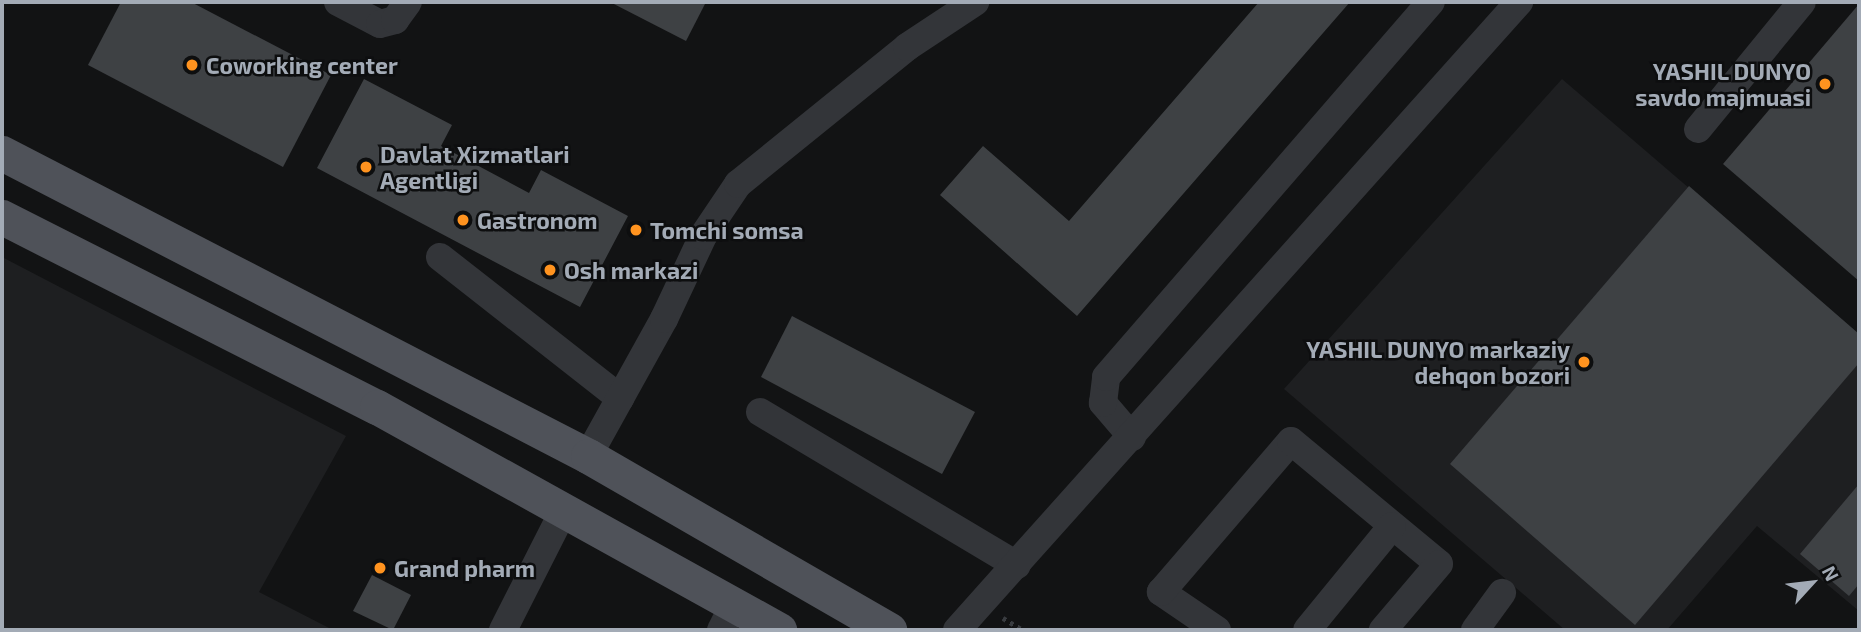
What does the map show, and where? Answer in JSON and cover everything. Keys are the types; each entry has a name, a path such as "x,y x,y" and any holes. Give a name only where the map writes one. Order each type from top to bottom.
{"main road":[{"path":"2,153 588,456 889,630"},
{"path":"2,217 377,407 564,510 727,618 779,630"}],"street":[{"path":"338,2 380,24 395,20 408,2"},
{"path":"588,456 703,236 738,184 907,47 975,2"},
{"path":"1132,437 1103,403 1106,376 1431,2"},
{"path":"957,630 1519,2"},
{"path":"1698,129 1802,2"},
{"path":"440,257 620,398"},
{"path":"760,412 1017,565"},
{"path":"1217,630 1161,592 1292,441 1439,564 1383,630"},
{"path":"503,630 564,510"},
{"path":"1307,630 1392,526"},
{"path":"1475,630 1502,593"}],"shaded area":[{"name":"YASHIL DUNYO markaziy dehqon bozori","path":"1562,79 1859,334 1859,611 1757,526 1667,630 1565,630 1284,389"},
{"path":"2,257 346,436 259,592 333,630 2,630"}],"building":[{"path":"121,2 191,2 331,75 283,167 88,65"},
{"path":"610,2 706,2 686,41"},
{"path":"1259,2 1350,2 1077,316 940,195 983,146 1069,221"},
{"name":"YASHIL DUNYO savdo majmuasi","path":"1859,4 1859,281 1723,164"},
{"path":"364,79 452,125 441,146 529,193 541,170 628,216 580,307 317,168"},
{"path":"1689,186 1859,334 1859,363 1635,625 1450,464"},
{"path":"792,316 975,412 942,474 761,377"},
{"path":"1859,484 1859,584 1849,596 1800,554"},
{"path":"372,575 411,595 393,630 353,611"}],"place":[{"name":"Coworking center","path":"192,65"},
{"name":"YASHIL DUNYO savdo majmuasi","path":"1825,84"},
{"name":"Davlat Xizmatlari Agentligi","path":"366,167"},
{"name":"Gastronom","path":"463,220"},
{"name":"Tomchi somsa","path":"636,230"},
{"name":"Osh markazi","path":"550,270"},
{"name":"YASHIL DUNYO markaziy dehqon bozori","path":"1584,362"},
{"name":"Grand pharm","path":"380,568"}]}
